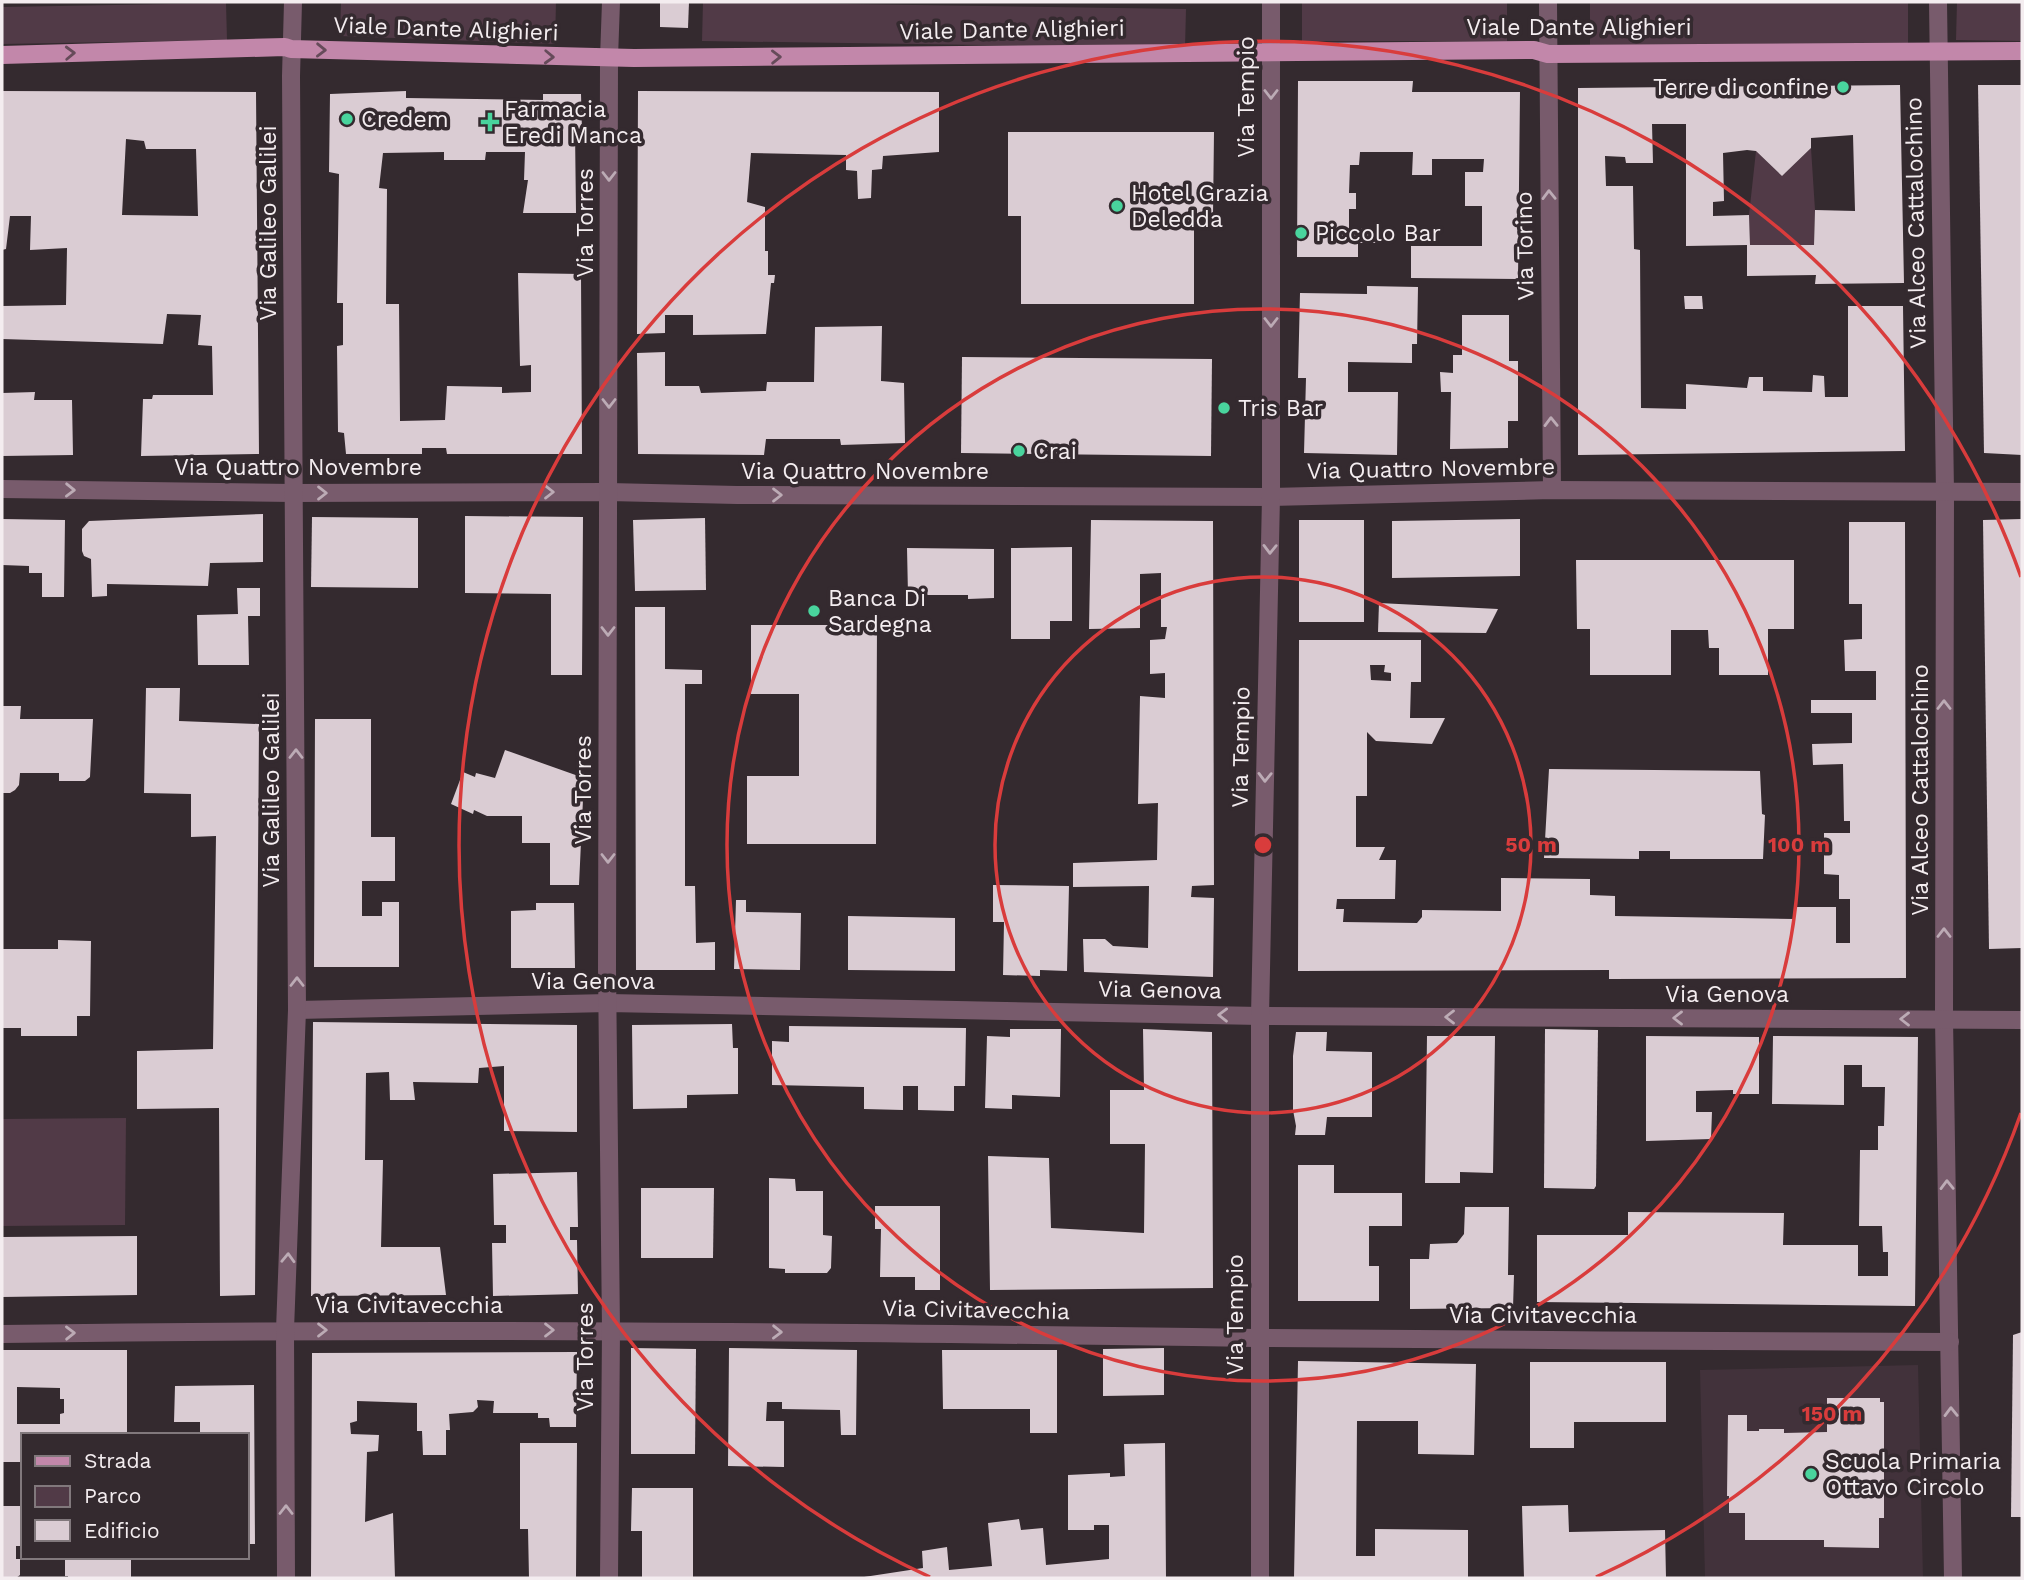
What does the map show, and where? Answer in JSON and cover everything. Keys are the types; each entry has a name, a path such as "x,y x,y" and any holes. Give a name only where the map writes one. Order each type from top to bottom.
{"main road":[{"name":"Viale Dante Alighieri","path":"2,55 285,47 609,58 1534,50 1548,54 2022,51"}],"street":[{"name":"Via Galileo Galilei","path":"286,1578 285,1330 298,1010 293,493 293,2"},
{"name":"Via Torres","path":"609,1578 611,2"},
{"name":"Via Tempio","path":"1260,1578 1260,1016 1271,497 1271,2"},
{"name":"Via Torino","path":"1548,2 1552,490"},
{"name":"Via Alceo Cattalochino","path":"1938,2 1945,493 1944,1019 1952,1578"},
{"name":"Via Quattro Novembre","path":"2,489 293,493 609,492 1271,497 1552,490 2022,492"},
{"name":"Via Genova","path":"298,1010 608,1003 1260,1016 2022,1020"},
{"name":"Via Civitavecchia","path":"2,1334 285,1330 611,1330 1259,1338 1950,1342"}],"shaded area":[{"name":"Scuola Primaria Ottavo Circolo","path":"1918,1365 1923,1578 1705,1578 1700,1370"}],"green space":[{"path":"341,2 556,2 555,44 340,36"},
{"path":"703,2 1186,9 1185,48 702,41"},
{"path":"1590,2 1908,2 1908,43 1590,45"},
{"path":"1957,2 2022,2 2022,41 1956,40"},
{"path":"226,3 227,40 2,44 2,7"},
{"path":"1302,3 1507,3 1507,41 1302,41"},
{"path":"1811,148 1814,245 1750,245 1749,215 1756,151 1782,176"},
{"path":"126,1118 125,1225 2,1226 2,1119"}],"building":[{"path":"660,2 689,2 688,28 660,27"},
{"path":"1298,81 1413,81 1412,92 1520,92 1518,279 1411,278 1411,246 1482,246 1482,206 1465,206 1465,172 1483,172 1484,159 1432,159 1432,175 1412,175 1413,152 1360,152 1359,165 1350,165 1349,193 1356,193 1356,209 1349,209 1349,228 1378,228 1378,243 1358,243 1358,257 1297,257"},
{"path":"1900,85 1904,283 1815,284 1816,275 1747,276 1747,245 1686,246 1686,124 1652,124 1653,163 1626,163 1625,157 1605,156 1606,186 1633,186 1634,249 1640,250 1641,408 1686,409 1686,384 1747,388 1749,377 1763,377 1763,391 1812,392 1813,375 1824,376 1825,397 1848,397 1848,306 1903,306 1905,451 1578,455 1578,88","holes":["1853,135 1855,211 1815,210 1814,245 1750,245 1749,215 1713,216 1713,202 1724,201 1723,153 1756,151 1782,176 1811,148 1811,138"]},
{"path":"1978,85 2022,85 2022,455 1984,453"},
{"path":"2,91 256,92 259,454 141,456 143,399 152,399 153,395 213,395 212,346 198,345 201,315 167,314 163,344 2,339 2,306 66,305 67,248 30,250 31,216 10,216 6,249 2,250","holes":["126,139 144,141 146,149 196,149 198,216 122,215"]},
{"path":"406,91 406,98 543,100 543,94 581,94 582,131 575,131 576,213 523,213 528,180 524,180 525,152 486,152 485,160 444,160 444,152 383,153 379,188 387,189 386,304 399,304 400,421 445,420 447,386 502,387 502,393 531,392 531,365 520,366 518,273 581,274 582,454 447,454 446,448 422,448 422,454 346,454 344,433 338,432 337,346 343,345 343,303 337,303 339,174 329,172 330,94"},
{"path":"638,91 939,92 939,152 883,156 882,169 872,170 871,198 858,199 857,171 846,170 846,155 751,153 747,202 765,207 768,275 775,275 774,283 771,283 766,334 693,335 693,315 665,315 665,333 637,334"},
{"path":"1008,132 1214,132 1213,215 1194,215 1194,304 1021,304 1021,216 1008,216"},
{"path":"1367,286 1418,287 1417,344 1412,344 1412,363 1348,362 1348,392 1398,392 1397,455 1304,453 1306,378 1298,378 1300,293 1367,294"},
{"path":"1684,296 1702,296 1703,309 1685,309"},
{"path":"1462,315 1509,315 1509,361 1518,361 1518,421 1508,421 1508,448 1450,449 1451,392 1441,392 1440,372 1453,373 1453,355 1462,355"},
{"path":"882,326 881,381 904,383 905,443 841,445 840,439 766,439 764,455 638,454 637,353 665,352 665,386 699,386 701,393 766,391 767,382 814,382 815,327"},
{"path":"962,357 1212,359 1211,456 961,453"},
{"path":"35,392 34,400 72,400 73,455 2,456 2,393"},
{"path":"263,514 263,562 210,563 208,586 107,584 107,596 92,597 91,559 84,556 82,551 82,529 89,521"},
{"path":"465,516 583,517 582,675 551,675 551,594 465,593"},
{"path":"312,517 418,518 418,588 311,587"},
{"path":"705,518 706,590 635,591 633,520"},
{"path":"2,519 65,520 64,597 42,597 42,573 29,573 29,566 2,565"},
{"path":"1520,519 1520,576 1392,578 1392,521"},
{"path":"2022,519 2022,948 1989,949 1983,520"},
{"path":"1091,520 1213,521 1214,885 1192,886 1191,897 1214,898 1213,977 1084,972 1083,939 1105,939 1113,946 1148,948 1149,886 1073,887 1073,863 1157,860 1158,803 1138,804 1140,696 1165,698 1165,673 1150,674 1150,640 1165,639 1167,627 1161,627 1161,573 1140,574 1140,628 1089,629"},
{"path":"1299,520 1364,520 1364,622 1299,622"},
{"path":"1849,522 1905,522 1906,978 1609,979 1609,970 1298,971 1299,640 1421,640 1421,682 1411,682 1410,718 1445,718 1432,744 1376,741 1367,732 1367,796 1356,796 1356,847 1385,847 1379,860 1396,860 1395,899 1337,899 1336,909 1344,909 1343,922 1417,923 1422,917 1422,910 1501,911 1501,878 1590,879 1590,895 1615,896 1615,916 1794,919 1794,907 1836,907 1836,943 1850,943 1850,899 1839,899 1839,875 1824,874 1824,833 1850,833 1850,821 1844,821 1843,764 1813,765 1812,744 1852,743 1852,713 1811,713 1811,700 1876,700 1876,671 1845,671 1844,640 1862,639 1862,604 1849,604","holes":["1370,665 1385,665 1384,672 1391,673 1391,681 1371,680"]},
{"path":"1072,547 1072,621 1050,621 1050,639 1011,639 1011,548"},
{"path":"907,548 994,549 994,598 908,595"},
{"path":"1576,560 1794,560 1794,629 1768,629 1768,675 1719,675 1719,648 1709,648 1708,630 1671,630 1671,675 1590,675 1590,629 1577,629"},
{"path":"237,588 260,588 260,616 248,616 249,665 198,665 197,615 238,614"},
{"path":"1379,603 1498,609 1486,633 1378,632"},
{"path":"635,607 665,607 665,669 702,670 702,684 685,684 685,886 695,886 696,943 715,942 715,970 636,970"},
{"path":"751,625 877,625 876,844 747,844 747,776 799,776 799,694 751,694"},
{"path":"146,688 180,688 179,721 259,724 255,1295 220,1296 219,1108 137,1109 137,1051 213,1049 216,836 191,837 191,794 144,793"},
{"path":"2,706 21,706 20,719 93,719 90,777 85,781 59,781 59,773 20,773 19,785 15,790 2,793"},
{"path":"315,719 371,719 371,837 395,837 395,881 362,881 362,916 382,916 382,902 399,902 399,967 314,967"},
{"path":"505,750 584,778 579,885 550,885 550,843 522,843 522,816 487,816 474,810 473,814 451,804 463,772 475,777 476,773 495,778"},
{"path":"1549,769 1760,771 1762,814 1765,815 1763,859 1670,859 1670,851 1639,851 1639,859 1544,858"},
{"path":"993,885 1069,886 1067,971 1040,970 1040,976 1003,975 1004,922 993,922"},
{"path":"736,900 746,900 746,912 801,913 800,970 734,969"},
{"path":"536,903 574,903 575,968 511,968 511,911 536,910"},
{"path":"848,916 955,918 955,971 848,970"},
{"path":"58,940 91,941 90,1016 77,1016 77,1036 21,1036 21,1028 2,1028 2,949 58,949"},
{"path":"313,1022 577,1025 577,1132 504,1131 504,1066 479,1068 478,1083 413,1082 415,1100 390,1100 389,1072 366,1073 365,1160 383,1160 381,1247 440,1247 446,1295 311,1296"},
{"path":"732,1024 733,1048 738,1048 738,1094 687,1095 687,1108 633,1109 632,1025"},
{"path":"789,1026 966,1028 965,1086 954,1086 954,1111 918,1110 918,1086 903,1086 903,1110 864,1109 864,1087 772,1085 772,1041 789,1042"},
{"path":"1010,1029 1061,1029 1060,1097 1012,1095 1012,1109 985,1108 987,1036 1010,1037"},
{"path":"1143,1029 1212,1032 1213,1288 990,1290 988,1156 1049,1158 1051,1228 1144,1233 1145,1144 1110,1144 1110,1090 1144,1090"},
{"path":"1545,1029 1598,1030 1594,1189 1544,1188"},
{"path":"1296,1032 1327,1032 1326,1051 1372,1052 1372,1117 1327,1117 1325,1135 1295,1135 1293,1056"},
{"path":"1427,1036 1495,1036 1493,1173 1460,1172 1460,1183 1425,1183"},
{"path":"1646,1036 1759,1037 1759,1094 1733,1094 1733,1090 1696,1091 1696,1112 1712,1112 1711,1139 1646,1141"},
{"path":"1773,1036 1918,1037 1915,1306 1537,1302 1537,1235 1628,1235 1628,1212 1784,1213 1783,1245 1858,1245 1858,1276 1888,1276 1888,1252 1883,1252 1882,1226 1859,1226 1860,1150 1878,1150 1878,1126 1884,1126 1885,1087 1862,1087 1862,1065 1844,1065 1844,1105 1772,1104"},
{"path":"1298,1165 1334,1165 1334,1193 1402,1193 1402,1226 1369,1226 1369,1266 1379,1266 1379,1301 1298,1301"},
{"path":"577,1172 578,1227 570,1227 570,1240 577,1240 578,1294 493,1296 492,1243 506,1243 506,1225 494,1225 493,1174"},
{"path":"769,1178 795,1179 796,1191 823,1191 823,1235 832,1236 831,1268 827,1273 785,1273 785,1269 769,1268"},
{"path":"641,1188 714,1188 713,1258 641,1258"},
{"path":"875,1206 940,1206 940,1290 915,1290 915,1277 880,1277 881,1229 875,1229"},
{"path":"1465,1207 1509,1207 1508,1275 1514,1275 1513,1308 1410,1309 1410,1259 1429,1259 1430,1244 1457,1243 1464,1234"},
{"path":"137,1236 137,1295 2,1297 2,1237"},
{"path":"2022,1332 2022,1517 2011,1517 2013,1335"},
{"path":"631,1348 696,1349 695,1454 631,1454"},
{"path":"729,1348 857,1350 856,1435 841,1435 840,1410 782,1409 782,1402 767,1402 766,1421 784,1421 784,1467 728,1466"},
{"path":"1164,1348 1164,1395 1103,1396 1103,1349"},
{"path":"2,1350 127,1350 127,1433 21,1433 21,1462 2,1462","holes":["17,1387 60,1388 60,1399 64,1399 64,1413 60,1414 60,1424 17,1424"]},
{"path":"942,1350 1057,1350 1057,1433 1030,1433 1030,1409 943,1409"},
{"path":"577,1352 576,1427 550,1427 549,1418 538,1418 538,1413 493,1413 494,1401 477,1400 478,1407 473,1412 449,1414 450,1430 446,1430 446,1455 423,1455 422,1431 417,1431 417,1403 357,1401 357,1421 350,1423 351,1434 379,1435 378,1451 367,1452 365,1522 393,1513 395,1578 311,1578 312,1353"},
{"path":"1298,1361 1476,1364 1474,1455 1418,1454 1418,1421 1357,1421 1356,1556 1375,1556 1375,1529 1468,1530 1468,1578 1294,1578"},
{"path":"1530,1362 1666,1362 1666,1422 1574,1422 1574,1448 1530,1448"},
{"path":"254,1385 255,1544 248,1544 248,1433 200,1433 200,1422 174,1422 175,1386"},
{"path":"1827,1398 1880,1398 1880,1402 1884,1402 1884,1518 1879,1518 1879,1548 1824,1547 1824,1540 1745,1540 1745,1513 1729,1513 1728,1415 1747,1415 1747,1431 1784,1429 1784,1433 1827,1432"},
{"path":"520,1443 577,1443 576,1578 529,1578 528,1529 520,1529"},
{"path":"1165,1443 1166,1578 864,1577 923,1568 922,1551 947,1547 949,1570 992,1566 988,1523 1019,1519 1021,1530 1043,1528 1046,1565 1109,1559 1109,1525 1094,1525 1094,1530 1068,1530 1068,1475 1110,1473 1110,1477 1125,1476 1124,1444"},
{"path":"632,1488 693,1488 693,1578 642,1578 642,1531 631,1531"},
{"path":"1568,1505 1569,1532 1665,1530 1666,1578 1524,1578 1522,1506"},
{"path":"2,1506 21,1506 21,1546 16,1546 16,1559 20,1559 20,1575 16,1578 2,1578"},
{"path":"65,1559 131,1559 131,1578 65,1576"}],"place":[{"name":"Terre di confine","path":"1843,87"},
{"name":"Credem","path":"347,119"},
{"name":"Farmacia Eredi Manca","path":"490,122"},
{"name":"Hotel Grazia Deledda","path":"1117,206"},
{"name":"Piccolo Bar","path":"1301,233"},
{"name":"Tris Bar","path":"1224,408"},
{"name":"Crai","path":"1019,451"},
{"name":"Banca Di Sardegna","path":"814,611"},
{"name":"Scuola Primaria Ottavo Circolo","path":"1811,1474"}]}
